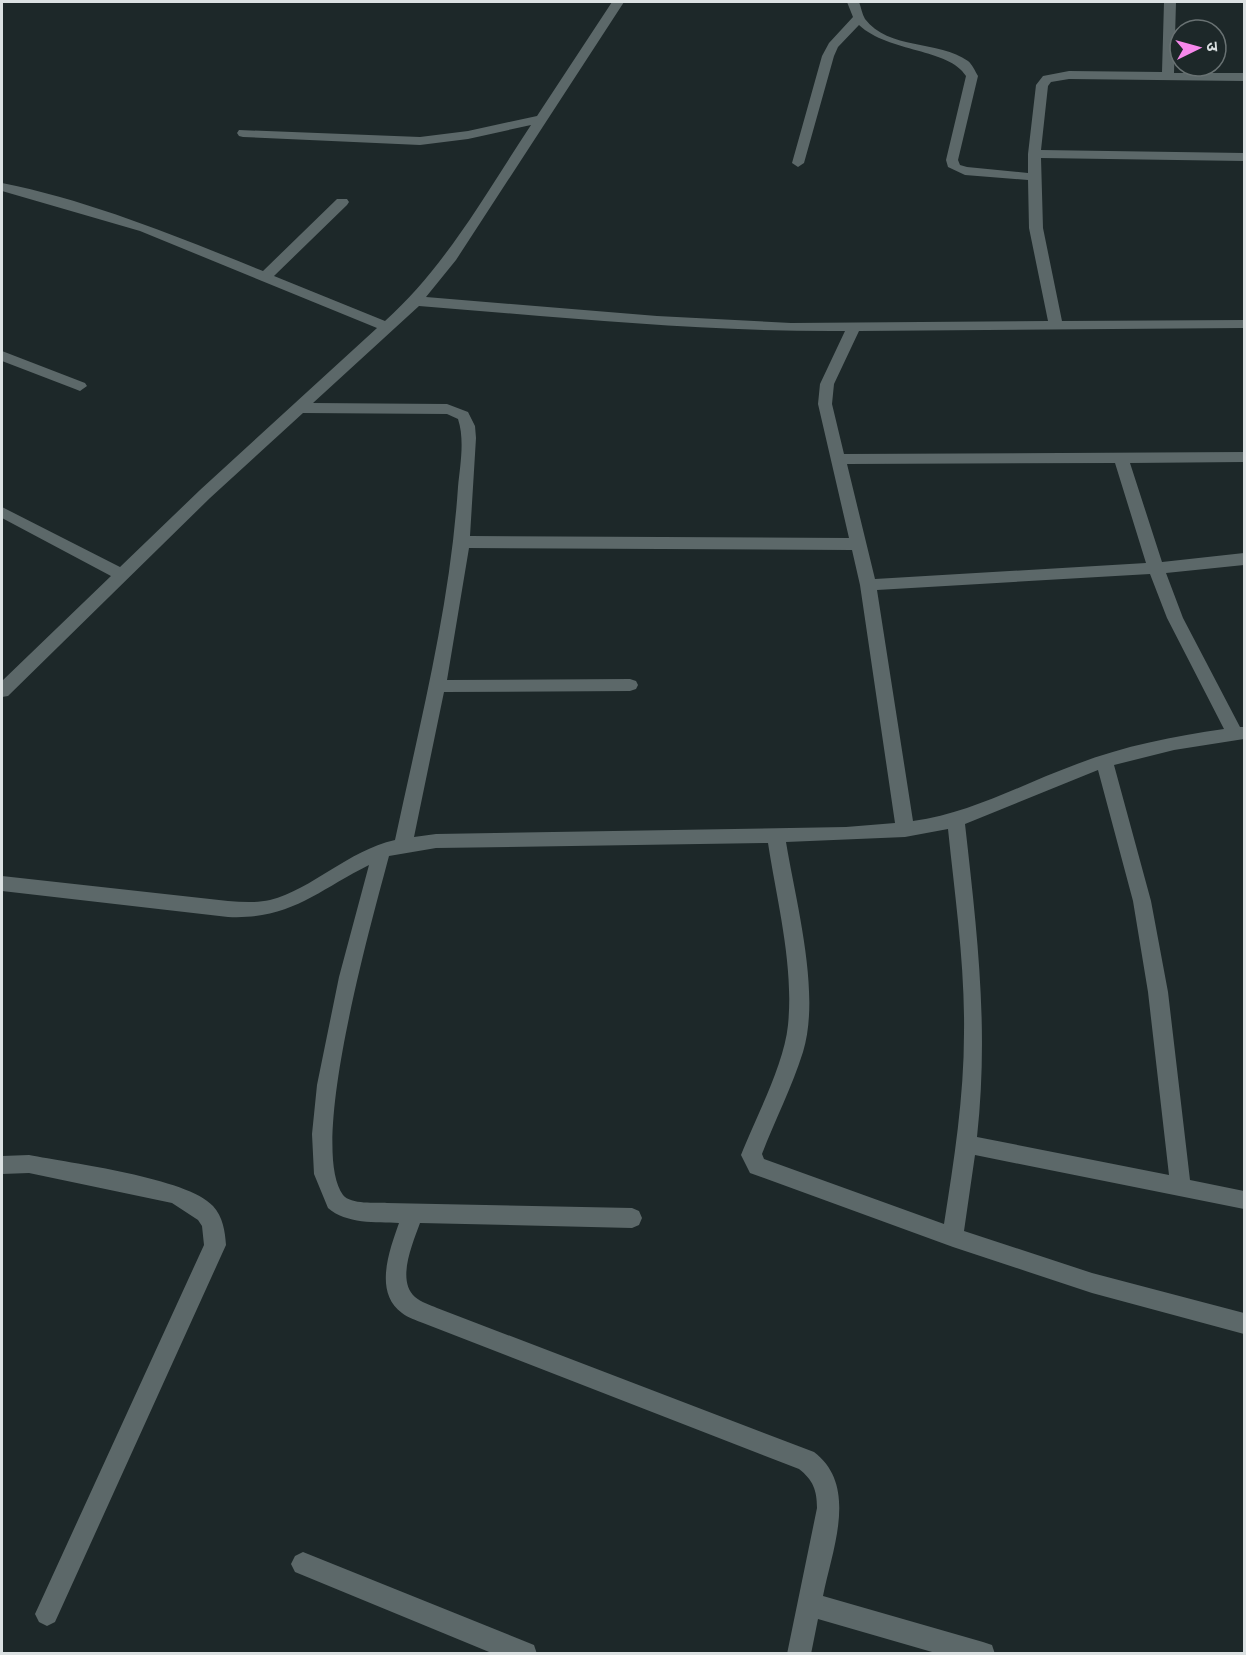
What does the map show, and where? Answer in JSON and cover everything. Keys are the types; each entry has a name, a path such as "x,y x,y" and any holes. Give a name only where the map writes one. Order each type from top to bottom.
{"street":[{"path":"2,691 205,494 416,301 449,260 618,2"},
{"path":"853,2 858,19 877,34 949,57 968,66 972,76 952,160 954,167 965,171 1033,177"},
{"path":"1170,2 1170,18"},
{"path":"798,163 828,56 833,46 858,19"},
{"path":"1056,326 1036,228 1033,177 1042,85 1047,79 1069,75 1168,76"},
{"path":"1228,77 1245,77"},
{"path":"243,134 420,141 468,135 542,119"},
{"path":"1034,154 1245,157"},
{"path":"2,187 146,228 389,328"},
{"path":"265,277 342,201"},
{"path":"416,301 657,320 791,327 1245,324"},
{"path":"854,327 825,392 826,410 868,585 905,830"},
{"path":"2,356 80,386"},
{"path":"300,408 447,409 462,414 468,429 461,558 403,846"},
{"path":"2,884 228,909 263,908 290,900 341,870 381,852 403,846 436,841 776,836 905,830 982,811 1104,761 1159,748 1240,734 1190,651 1156,568 1121,457"},
{"path":"838,459 1245,457"},
{"path":"2,513 122,575"},
{"path":"462,542 860,544"},
{"path":"868,585 1156,568 1245,559"},
{"path":"436,686 630,685"},
{"path":"1104,761 1142,901 1158,992 1181,1187"},
{"path":"953,1237 967,1144 974,1034 973,994 956,819"},
{"path":"776,836 799,980 798,1026 793,1051 754,1144 752,1159 763,1170 953,1237 1092,1283 1245,1324"},
{"path":"381,852 334,1042 326,1090 323,1131 324,1166 329,1192 336,1203 344,1207 387,1213 632,1218"},
{"path":"967,1144 1245,1200"},
{"path":"2,1164 29,1164 175,1194 196,1204 209,1215 216,1228 214,1245 47,1614"},
{"path":"413,1213 396,1273 396,1286 407,1305 806,1460 816,1467 828,1484 829,1508 799,1653"},
{"path":"303,1564 525,1653"},
{"path":"809,1604 983,1653"}]}
